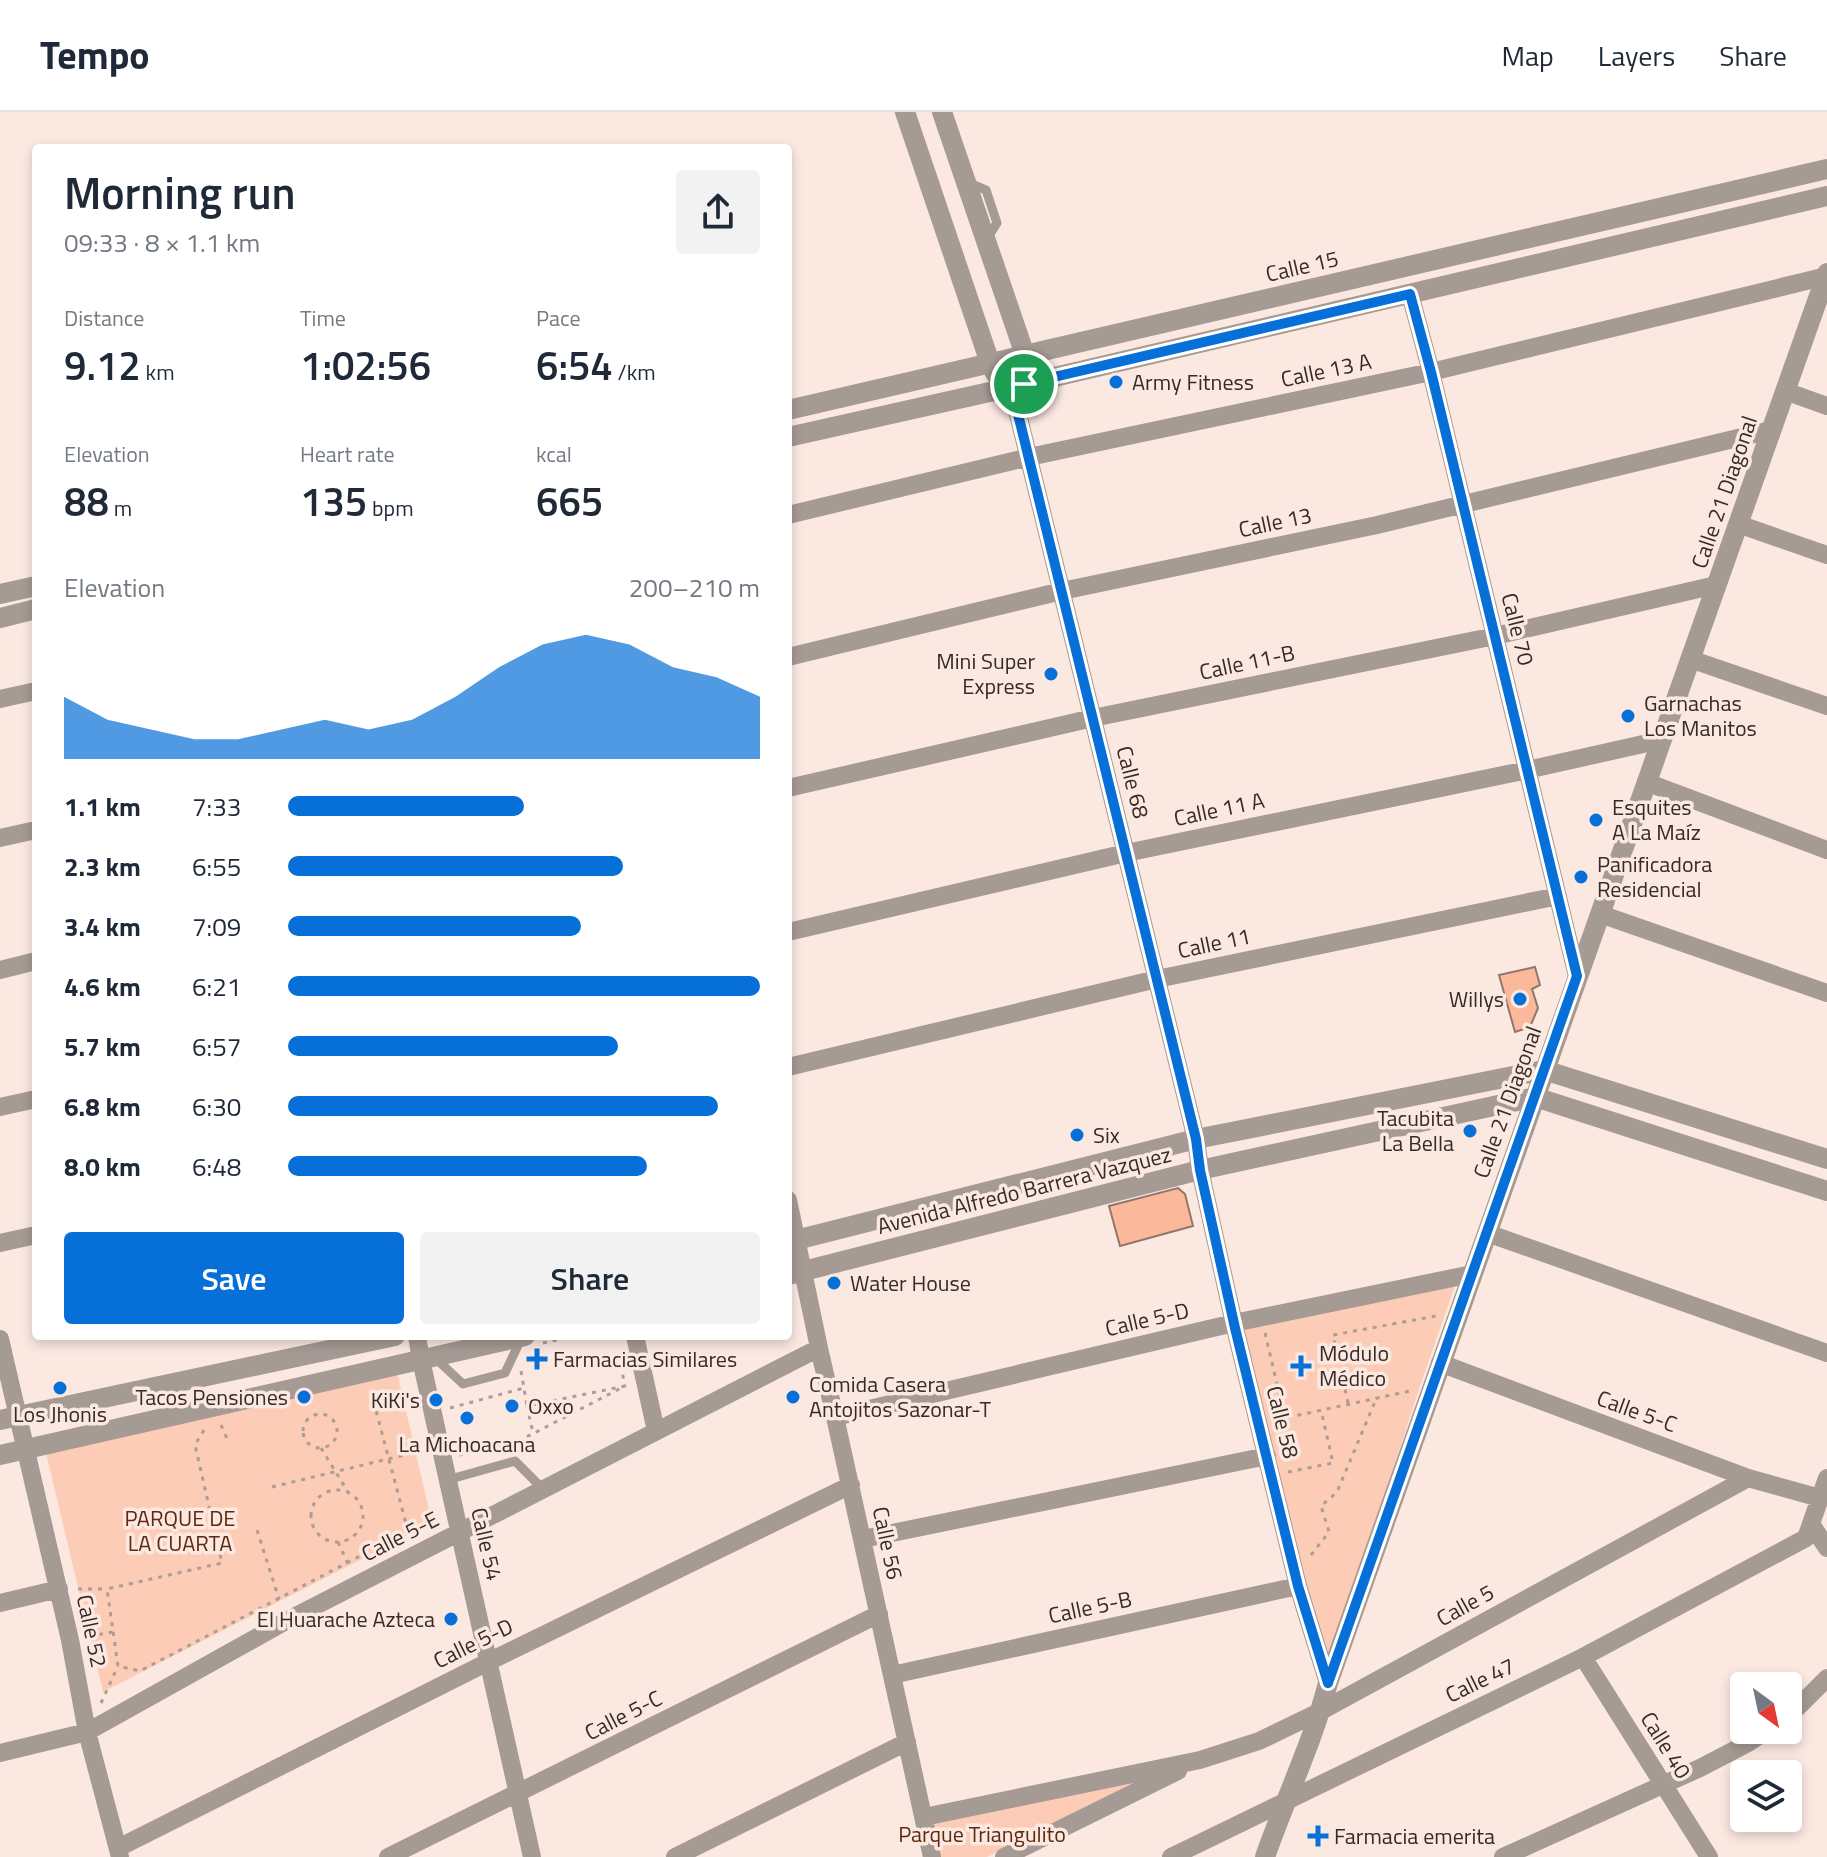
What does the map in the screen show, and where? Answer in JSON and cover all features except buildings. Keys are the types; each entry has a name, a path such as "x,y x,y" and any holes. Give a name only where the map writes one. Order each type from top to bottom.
{"street":[{"path":"905,112 990,363 1014,386"},
{"path":"942,112 1025,355 1014,386"},
{"name":"Calle 15","path":"792,409 1827,169"},
{"path":"792,436 1827,196"},
{"name":"Calle 13 A","path":"792,514 1029,457 1431,372 1827,275"},
{"name":"Calle 21 Diagonal","path":"1265,1857 1321,1711 1328,1683 1440,1363 1827,275"},
{"name":"Calle 70","path":"1410,294 1577,976"},
{"name":"Calle 68","path":"1014,386 1016,406 1196,1139 1200,1170"},
{"path":"1785,391 1827,406"},
{"name":"Calle 13","path":"792,656 1062,591 1377,525 1771,430"},
{"path":"1738,524 1827,555"},
{"name":"Calle 11-B","path":"792,787 1093,718 1495,636 1716,585"},
{"path":"0,594 32,587"},
{"path":"0,618 32,610"},
{"path":"1690,659 1827,706"},
{"path":"0,699 32,692"},
{"name":"Calle 11 A","path":"792,931 1126,853 1661,740"},
{"path":"1646,782 1827,850"},
{"path":"0,838 32,831"},
{"name":"Calle 11","path":"792,1066 1157,979 1558,896"},
{"path":"1600,914 1827,993"},
{"path":"0,970 32,962"},
{"name":"Avenida Alfredo Barrera Vazquez","path":"793,1241 1196,1139 1544,1070 1827,1159"},
{"path":"1535,1097 1827,1191"},
{"name":"Avenida Alfredo Barrera Vazquez","path":"796,1273 1200,1170 1535,1097"},
{"path":"0,1107 32,1100"},
{"name":"Calle 58","path":"1200,1170 1297,1580 1328,1683"},
{"path":"1487,1233 1827,1353"},
{"path":"0,1243 32,1236"},
{"name":"Calle 56","path":"793,1241 796,1273 819,1348 851,1485 932,1857"},
{"name":"Calle 5-D","path":"835,1417 1234,1323 1472,1274"},
{"name":"Calle 52","path":"0,1339 9,1418 26,1448 70,1640 87,1732 119,1853"},
{"path":"9,1418 376,1340"},
{"name":"Calle 54","path":"419,1340 428,1358 447,1480 532,1857"},
{"path":"0,1455 428,1358 526,1340"},
{"path":"636,1340 658,1430"},
{"name":"Calle 5-E","path":"0,1753 87,1732 286,1621 819,1348"},
{"name":"Calle 5-C","path":"1440,1363 1748,1478 1820,1498"},
{"path":"863,1539 1267,1456"},
{"name":"Calle 5","path":"924,1817 1200,1760 1259,1741 1321,1711 1748,1478"},
{"path":"1827,1478 1808,1531 1827,1548"},
{"name":"Calle 5-D","path":"119,1853 488,1662 851,1485"},
{"name":"Calle 47","path":"1171,1857 1583,1657 1808,1531"},
{"name":"Calle 5-B","path":"892,1675 1297,1580"},
{"path":"0,1603 59,1589"},
{"name":"Calle 5-C","path":"388,1857 879,1614"},
{"name":"Calle 40","path":"1583,1657 1709,1857"},
{"path":"1802,1703 1827,1678"},
{"path":"675,1857 907,1742"},
{"path":"1503,1857 1746,1744"},
{"name":"Calle 5","path":"1004,1857 1200,1760"}],"lane":[{"path":"428,1358 463,1384 505,1373 526,1340"},
{"path":"447,1480 515,1461 543,1489"}],"path":[{"path":"1348,1403 1333,1335 1445,1314"},
{"path":"1261,1318 1285,1418 1419,1389"},
{"path":"520,1363 533,1433"},
{"path":"272,1487 389,1459 513,1444 625,1386 527,1406"},
{"path":"370,1388 408,1531"},
{"path":"441,1410 524,1388"},
{"path":"1297,1580 1329,1532 1321,1506 1337,1492 1377,1397"},
{"path":"1272,1476 1333,1463 1321,1410"},
{"path":"321,1448 331,1444 337,1429 332,1419 317,1414 307,1420 303,1436 310,1445 321,1448 349,1493"},
{"path":"59,1589 107,1589 222,1563 195,1445 202,1430 231,1421"},
{"path":"221,1425 229,1443"},
{"path":"513,1444 522,1455"},
{"path":"332,1490 341,1490 356,1498 362,1522 353,1536 338,1542 322,1537 312,1524 313,1506 317,1499 332,1490"},
{"path":"257,1530 286,1621"},
{"path":"118,1666 140,1671 408,1531 421,1531"},
{"path":"338,1542 358,1585"},
{"path":"87,1732 118,1666 107,1589"},
{"path":"70,1640 113,1632"}],"green space":[{"path":"1456,1283 1419,1389 1329,1668 1235,1328"},
{"name":"PARQUE DE LA CUARTA","path":"397,1372 432,1523 103,1692 45,1449"},
{"name":"Parque Triangulito","path":"1150,1777 987,1857 939,1857 931,1822"}],"place":[{"name":"Army Fitness","path":"1116,382"},
{"name":"Mini Super Express","path":"1051,674"},
{"name":"Garnachas Los Manitos","path":"1628,716"},
{"name":"Esquites A La Maíz","path":"1596,820"},
{"name":"Panificadora Residencial","path":"1581,877"},
{"name":"Willys","path":"1520,999"},
{"name":"Tacubita La Bella","path":"1470,1131"},
{"name":"Six","path":"1077,1135"},
{"name":"Water House","path":"834,1283"},
{"name":"Farmacias Similares","path":"537,1359"},
{"name":"Módulo Médico","path":"1301,1366"},
{"name":"Los Jhonis","path":"60,1388"},
{"name":"Tacos Pensiones","path":"304,1397"},
{"name":"Comida Casera Antojitos Sazonar-T","path":"793,1397"},
{"name":"KiKi's","path":"436,1400"},
{"name":"Oxxo","path":"512,1406"},
{"name":"La Michoacana","path":"467,1418"},
{"name":"El Huarache Azteca","path":"451,1619"},
{"name":"Farmacia emerita","path":"1318,1836"}],"route":[{"path":"1410,294 1577,976 1328,1683 1298,1586 1235,1328 1196,1139 1016,406 1024,384 1410,294"}]}
